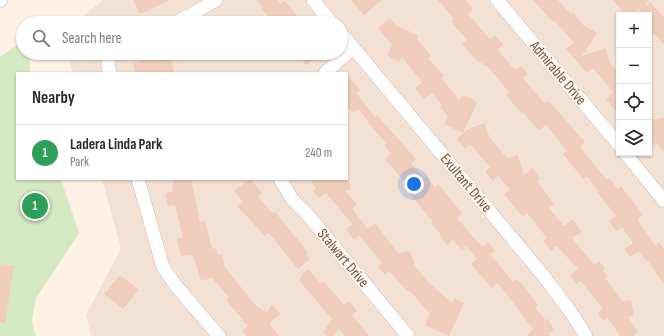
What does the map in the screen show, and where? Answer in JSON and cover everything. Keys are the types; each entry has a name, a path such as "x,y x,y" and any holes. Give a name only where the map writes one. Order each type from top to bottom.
{"street":[{"path":"189,16 216,0"},
{"path":"313,0 326,16"},
{"name":"Admirable Drive","path":"497,0 616,141"},
{"name":"Exultant Drive","path":"348,42 542,274 570,311 586,336"},
{"path":"348,52 353,48"},
{"path":"108,60 110,72"},
{"path":"326,72 340,60"},
{"path":"627,156 664,201"},
{"path":"138,180 163,267 176,286 219,336"},
{"name":"Stalwart Drive","path":"281,180 292,198 408,336"}],"shaded area":[{"path":"103,0 664,0 664,336 91,336 86,315 121,248 102,180 348,180 348,72 73,72 69,60 348,60 348,16 84,16"}],"green space":[{"path":"16,46 16,60 29,60 30,72 16,72 16,180 61,180 79,233 36,298 32,321 36,336 0,336 0,57"}],"building":[{"path":"133,0 170,0 140,14"},
{"path":"257,0 278,0 281,4 285,1 297,16 268,16 261,8 262,7"},
{"path":"351,0 382,0 364,15"},
{"path":"438,0 465,0 473,9 468,14 490,39 495,35 503,45 498,49 500,53 515,70 521,66 528,74 523,78 544,103 549,101 585,142 580,147 607,180 609,178 618,189 621,186 643,215 637,219 655,245 659,242 664,249 664,284 639,251 630,257 624,249 633,243 622,227 616,231 609,221 616,216 597,192 598,191 587,176 583,179 563,154 567,151 546,125 539,130 535,127 506,95 509,92 488,67 476,60 462,44 467,40 451,22 454,19"},
{"path":"533,0 558,0 571,14 573,12 583,25 597,33 582,56 606,48 610,63 616,70 616,111 606,99 613,92 593,68 587,73 566,49 574,43 555,21 553,22"},
{"path":"613,0 649,0 645,3 647,6 649,1 664,17 664,45 655,34 652,36 652,12 640,12 638,9 634,12 623,12"},
{"path":"390,18 396,25 419,36 417,39 431,56 428,58 444,76 441,78 460,101 462,96 464,97 465,95 476,101 475,102 477,103 463,133 444,124 448,116 440,107 442,105 432,93 424,99 415,88 422,82 402,57 399,62 387,55 392,45 378,28"},
{"path":"145,60 171,60 174,72 135,72 133,63"},
{"path":"302,60 312,60 306,65"},
{"path":"348,76 360,90 356,93 375,117 377,115 416,159 411,163 424,178 426,176 435,187 438,184 462,213 457,218 482,247 488,242 495,251 490,254 513,282 517,279 524,286 538,305 535,307 545,320 548,319 554,330 549,333 550,336 527,336 533,329 498,283 492,288 471,264 477,259 466,246 462,250 453,240 447,245 431,223 433,222 407,189 409,188 405,182 385,159 391,154 384,145 386,143 358,109 353,113 348,107"},
{"path":"664,117 664,152 656,143 653,146 652,145 652,120"},
{"path":"484,123 490,138 507,158 518,155 524,175 533,168 540,178 537,181 554,204 549,208 564,226 573,219 582,232 572,238 594,265 599,261 605,268 603,270 607,276 605,278 622,301 631,300 634,316 628,317 638,332 633,336 620,336 608,318 603,321 598,313 603,309 581,281 576,284 570,275 578,269 557,246 551,251 543,241 547,238 527,213 523,217 504,194 510,190 498,176 493,181 485,172 490,167 470,144 465,149 457,139 468,129"},
{"path":"348,179 351,189 345,191 357,204 352,209 368,229 375,223 398,253 410,251 415,266 428,282 452,303 454,298 464,303 449,336 425,325 430,314 410,291 408,292 389,271 385,275 378,267 382,263 359,235 354,240 346,229 352,224 326,193 319,198 313,191 316,188 310,180"},
{"path":"173,180 191,180 200,222 205,221 212,249 216,248 218,255 222,254 225,267 256,306 267,313 272,304 280,314 269,323 279,336 247,336 242,331 248,326 226,300 229,297 212,278 201,281 193,255 181,256 177,239 183,237 175,205 168,206 165,193 172,192"},
{"path":"248,180 252,180 262,193 258,196 272,213 274,211 308,252 306,254 310,259 298,269 269,233 265,236 237,206 243,202 234,191"},
{"path":"0,264 14,266 5,323 0,322"},
{"path":"308,269 321,284 324,282 344,305 349,301 357,311 352,315 369,336 345,336 338,329 334,336 328,336 323,333 332,319 300,280 303,273"},
{"path":"120,275 139,290 123,309 104,294"}],"place":[{"name":"Ladera Linda Park","path":"35,206"}]}
